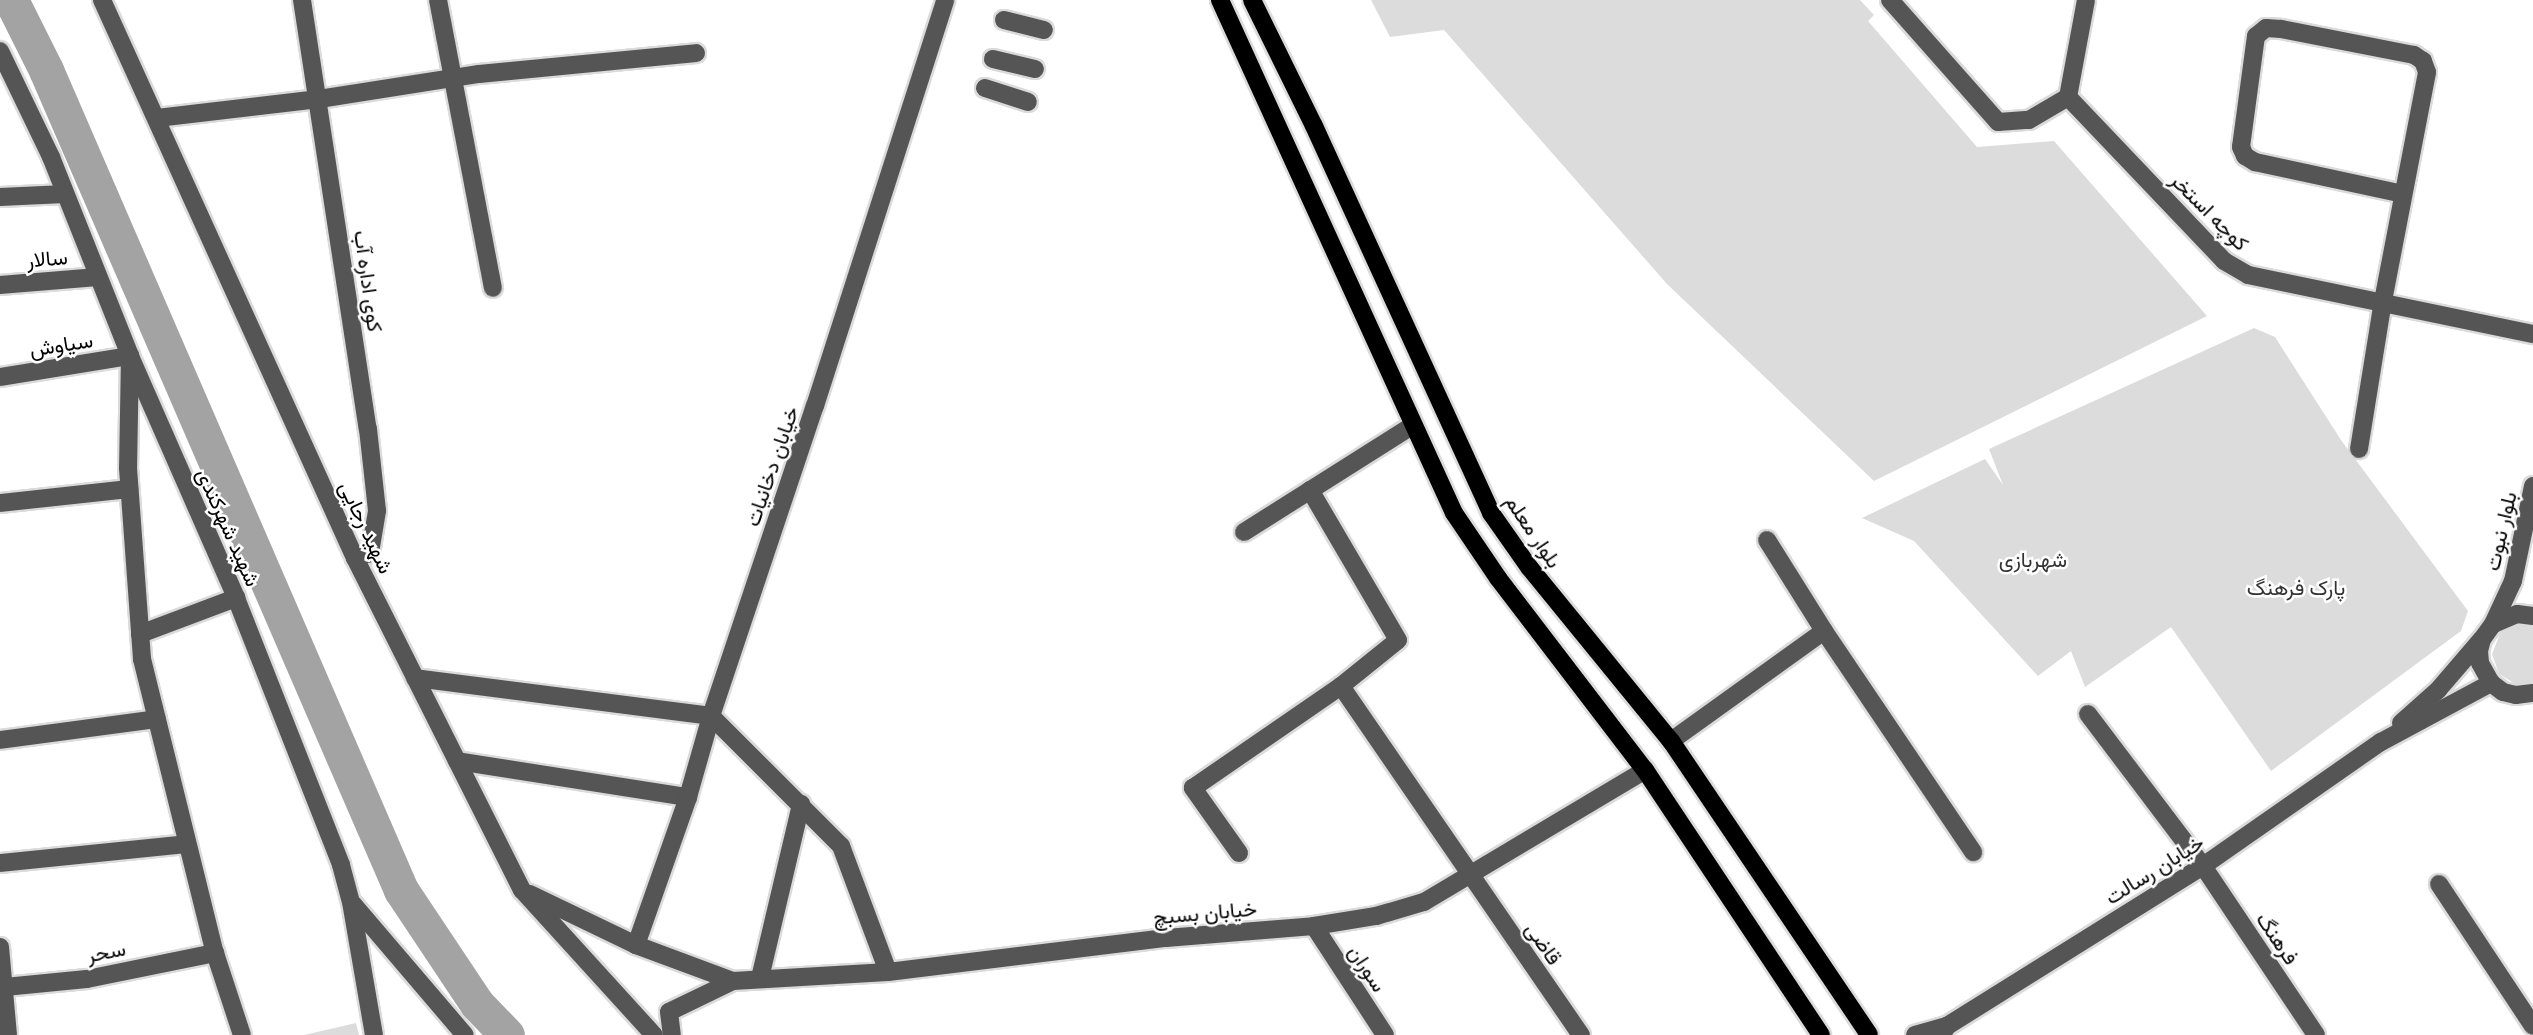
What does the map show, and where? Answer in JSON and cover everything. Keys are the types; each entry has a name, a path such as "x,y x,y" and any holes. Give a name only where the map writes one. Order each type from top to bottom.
{"main road":[{"path":"1220,0 1413,425 1462,524 1499,578 1644,770 1821,1035"},
{"name":"بلوار معلم","path":"1252,0 1314,125 1491,513 1529,568 1671,741 1869,1035"}],"street":[{"name":"شهید رجایی","path":"102,0 355,558 522,890 654,1035"},
{"name":"کوی اداره آب","path":"302,0 368,429 377,511 370,553 355,558"},
{"path":"438,0 493,288"},
{"name":"خیابان دخانیات","path":"636,945 688,797 711,716 815,406 945,0"},
{"path":"1890,0 1998,122 2029,120 2068,97 2086,0"},
{"path":"1004,20 1044,30"},
{"path":"2360,449 2383,301 2427,72 2423,61 2414,55 2281,29 2266,28 2256,36 2242,147 2245,156 2255,162 2403,194"},
{"name":"شهید شهرکندی","path":"0,51 65,194 130,356 236,598 341,865 351,902 374,1035"},
{"path":"157,118 319,99 453,79 696,53"},
{"path":"993,59 1035,69"},
{"path":"985,88 1028,102"},
{"name":"کوچه استخر","path":"2068,97 2224,261 2248,275 2533,334"},
{"path":"0,197 65,194"},
{"name":"سالار","path":"0,285 99,277"},
{"path":"130,356 129,489 142,659 215,953 242,1035"},
{"name":"سیاوش","path":"0,377 130,356"},
{"path":"1244,532 1413,425"},
{"name":"بلوار نبوت","path":"2381,742 2438,690 2493,624 2513,581 2533,486"},
{"path":"0,503 129,489"},
{"path":"1239,853 1193,788 1341,685 1398,640 1310,490"},
{"path":"1768,540 1824,631 1973,852"},
{"path":"140,634 236,598"},
{"path":"2493,624 2517,614 2533,616"},
{"path":"1671,741 1824,631"},
{"path":"2482,639 2480,663 2491,683 2503,692 2516,695 2533,693"},
{"path":"415,678 711,716 841,846 888,972"},
{"path":"2381,742 2491,683"},
{"name":"قاضی","path":"1341,685 1470,877 1581,1035"},
{"name":"فرهنگ","path":"2088,714 2203,866 2316,1035"},
{"path":"0,740 157,719"},
{"name":"خیابان رسالت","path":"1915,1035 1945,1031 2203,866 2381,742"},
{"path":"457,761 688,797"},
{"name":"خیابان بسبچ","path":"733,981 888,972 1166,938 1314,926 1376,916 1424,902 1470,877 1644,770"},
{"path":"760,978 801,804"},
{"path":"0,863 187,844"},
{"path":"2439,884 2533,1026"},
{"path":"522,890 636,945 733,981"},
{"path":"351,902 465,1035"},
{"name":"سوران","path":"1314,926 1385,1035"},
{"path":"0,947 5,987 3,1011 8,1035"},
{"name":"سحر","path":"5,987 87,979 215,953"},
{"path":"672,1035 669,1012 733,981"}],"green space":[{"path":"1371,0 1860,0 1874,15 1868,21 1977,147 2054,141 2207,316 1874,481 1667,284 1444,30 1390,37"},
{"name":"پارک فرهنگ","path":"2254,328 2275,337 2341,440 2468,611 2461,631 2271,771 2171,627 2085,687 2071,651 2038,676 1914,541 1862,518 1985,459 2003,485 1989,449"},
{"path":"2518,624 2533,625 2533,684 2517,685 2499,674 2492,654 2500,634"},
{"path":"356,1023 359,1035 304,1035"}],"waterway":[{"path":"11,0 46,70 401,890 477,1004 507,1035"}],"park label":[{"name":"شهربازی","path":"2033,559"}]}
